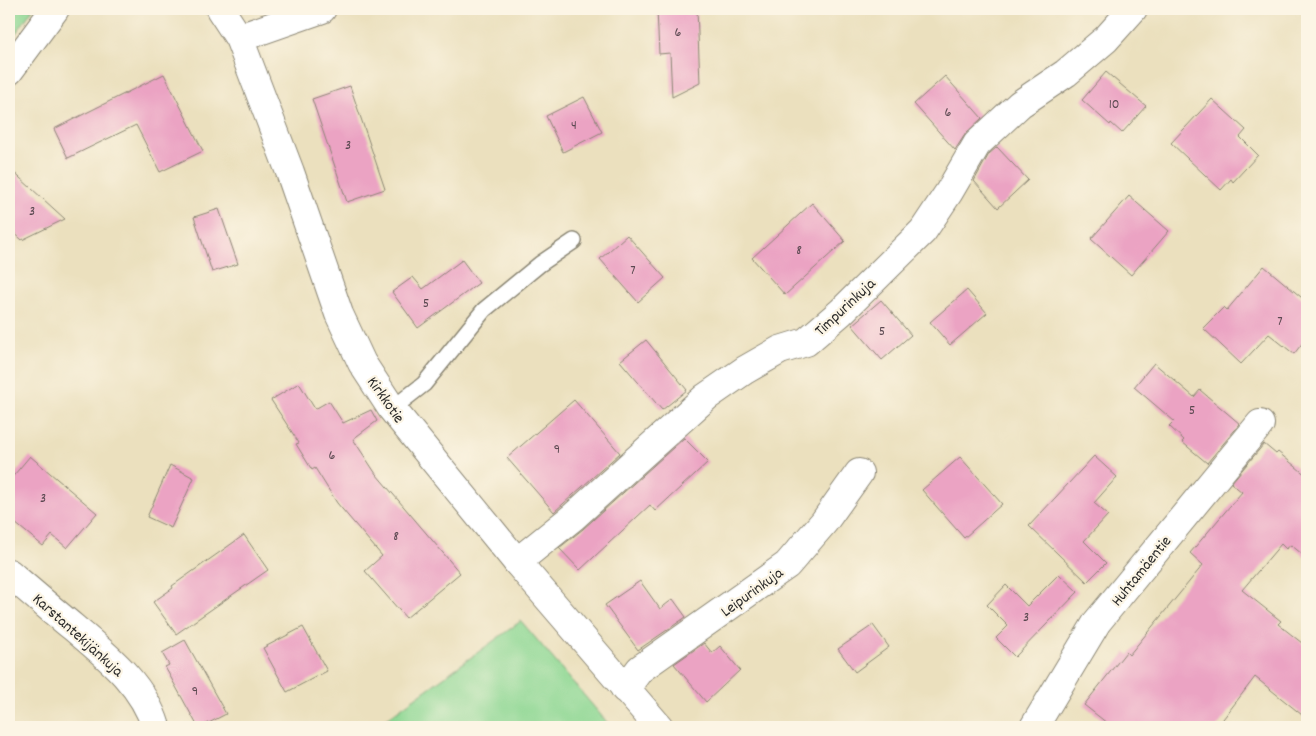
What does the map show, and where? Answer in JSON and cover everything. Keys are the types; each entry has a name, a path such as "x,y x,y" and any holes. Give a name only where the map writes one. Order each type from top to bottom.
{"street":[{"path":"9,71 56,9"},
{"name":"Kirkkotie","path":"220,9 239,38 290,172 339,314 362,362 392,409 517,562 659,727"},
{"path":"239,38 322,9"},
{"name":"Timpurinkuja","path":"517,562 573,517 706,397 744,370 780,350 806,342 841,312 923,231 949,192 977,144 1020,104 1066,73 1106,39 1132,9"},
{"name":"Huhtamäentie","path":"1034,727 1097,622 1260,424"},
{"name":"Leipurinkuja","path":"625,689 640,670 787,565 824,522 858,473"},
{"name":"Karstantekijänkuja","path":"9,573 116,664 141,693 152,714 156,727"}],"lane":[{"path":"392,409 424,384 484,310 540,264 574,241"}],"green space":[{"path":"9,9 33,9 9,43"},
{"path":"521,621 611,727 356,727 386,719"}],"building":[{"path":"657,9 697,9 700,83 672,97 670,53 659,54"},
{"path":"1106,72 1146,106 1122,133 1082,100"},
{"path":"164,74 203,151 160,172 136,125 68,158 54,129"},
{"path":"945,76 982,118 966,133 955,150 914,104"},
{"path":"350,86 385,189 347,202 312,99"},
{"path":"584,97 602,132 563,152 546,116"},
{"path":"1212,99 1246,130 1240,137 1258,155 1233,182 1231,179 1221,190 1171,143"},
{"path":"997,147 1028,180 998,208 974,181 989,154"},
{"path":"9,168 65,219 22,240 9,228"},
{"path":"1129,196 1169,231 1131,275 1091,239"},
{"path":"812,203 845,241 785,295 752,258"},
{"path":"219,209 238,264 212,272 194,217"},
{"path":"627,235 665,278 638,302 600,259"},
{"path":"462,260 479,283 418,328 392,292 413,277 423,289"},
{"path":"1264,266 1307,302 1307,337 1294,354 1269,334 1241,364 1203,328 1224,307 1227,310"},
{"path":"967,290 987,313 950,345 930,322"},
{"path":"881,300 911,335 882,360 852,325"},
{"path":"646,340 687,390 662,410 620,361"},
{"path":"1154,363 1194,397 1200,390 1240,424 1207,463 1182,442 1184,440 1169,426 1174,421 1134,387"},
{"path":"299,383 315,409 329,401 343,423 371,410 377,421 353,439 376,474 460,573 406,618 365,571 382,556 337,503 315,468 312,470 296,444 299,443 271,400"},
{"path":"574,400 620,453 554,512 507,458"},
{"path":"684,438 708,462 655,511 650,505 580,570 559,548 583,529"},
{"path":"1264,444 1276,454 1278,452 1307,476 1307,558 1291,545 1286,549 1281,544 1242,590 1281,621 1278,624 1307,647 1307,719 1255,677 1217,727 1112,727 1084,705 1126,652 1129,655 1203,565 1190,553 1242,492 1231,483"},
{"path":"30,456 97,513 67,548 52,535 43,546 9,518 9,481"},
{"path":"1094,456 1117,477 1094,503 1108,515 1084,541 1106,563 1087,582 1029,526"},
{"path":"960,457 1002,504 964,538 922,490"},
{"path":"170,465 194,478 171,528 147,517"},
{"path":"244,535 268,570 176,634 153,602 173,588 172,586"},
{"path":"1059,574 1078,592 1015,657 996,638 1008,626 987,605 1006,585 1027,606"},
{"path":"640,581 660,609 673,599 686,617 638,650 605,605"},
{"path":"873,625 889,647 855,672 838,649"},
{"path":"303,627 327,671 287,692 263,648"},
{"path":"185,640 226,714 201,727 198,727 165,667 169,665 162,653"},
{"path":"704,643 712,653 720,646 740,670 706,702 674,664"}]}
